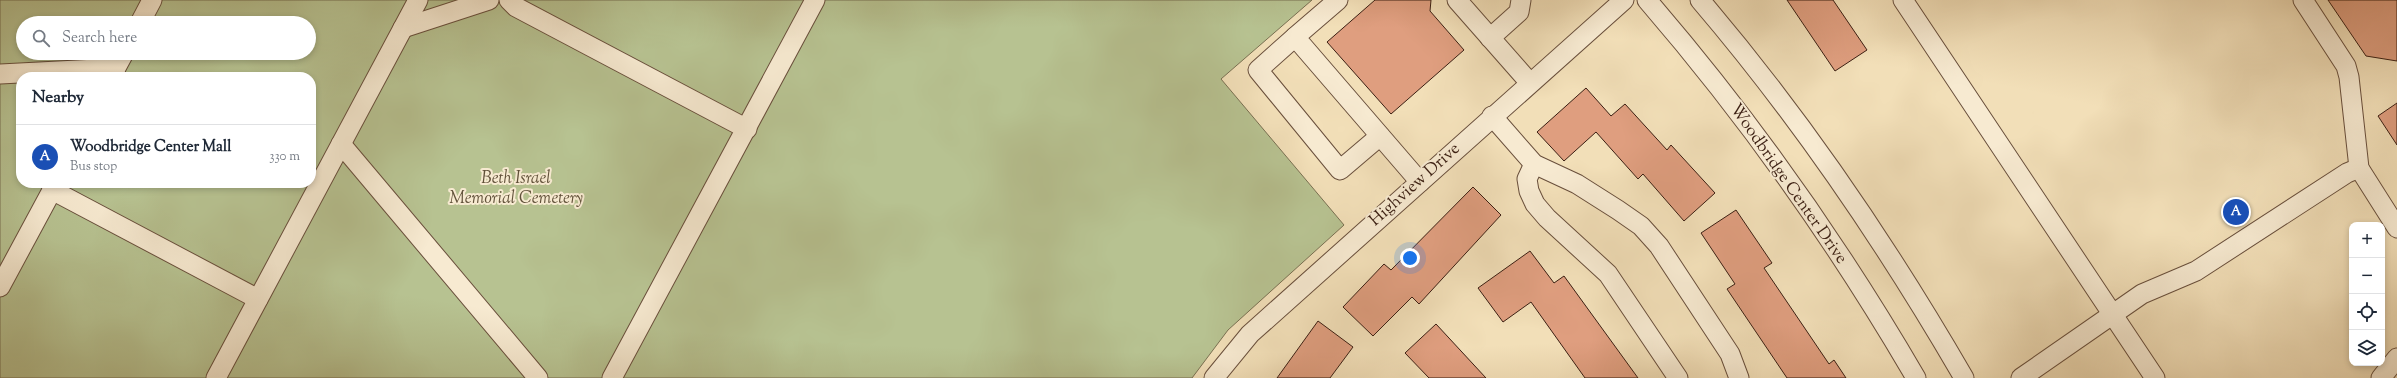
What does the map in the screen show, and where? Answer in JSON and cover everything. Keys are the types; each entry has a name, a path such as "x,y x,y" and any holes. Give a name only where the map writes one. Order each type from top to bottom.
{"street":[{"path":"144,16 152,0"},
{"path":"216,378 418,0"},
{"path":"403,28 489,0"},
{"path":"509,0 516,7 747,129"},
{"path":"612,378 815,0"},
{"path":"1338,0 1258,70 1340,170 1380,136"},
{"path":"1457,0 1530,84"},
{"path":"1490,38 1519,12 1521,0"},
{"name":"Highview Drive","path":"1214,378 1250,334 1492,116 1624,0"},
{"name":"Woodbridge Center Drive","path":"1647,0 1730,102 1793,188 1865,294 1916,378"},
{"path":"1700,0 1754,66 1824,161 1905,282 1964,378"},
{"path":"1903,0 2155,378"},
{"path":"2303,0 2344,61 2348,71 2359,168 2397,228"},
{"path":"1295,37 1420,182"},
{"path":"29,72 117,66"},
{"path":"0,74 16,73"},
{"path":"1492,116 1534,164 1577,184 1622,212 1647,232 1659,246 1730,354 1739,378"},
{"path":"341,144 538,378"},
{"path":"1534,164 1527,179 1529,191 1535,204 1546,218 1608,274 1678,378"},
{"path":"2021,378 2150,290 2196,272 2347,172 2359,168"},
{"path":"0,287 53,188"},
{"path":"56,188 258,299"},
{"path":"2381,378 2397,358"}],"green space":[{"name":"Beth Israel Memorial Cemetery","path":"0,0 1312,0 1221,79 1344,225 1228,330 1192,378 0,378"}],"building":[{"path":"1375,0 1431,0 1430,11 1464,50 1391,114 1327,42"},
{"path":"1787,0 1833,0 1867,50 1835,71"},
{"path":"2328,0 2397,0 2397,61 2366,56"},
{"path":"1586,88 1611,116 1625,104 1667,150 1671,145 1715,193 1684,221 1643,174 1638,179 1596,132 1564,161 1537,132"},
{"path":"2397,103 2397,145 2378,116"},
{"path":"1473,187 1501,215 1419,304 1412,297 1373,336 1343,307 1384,264 1391,270"},
{"path":"1736,210 1772,263 1764,268 1829,364 1834,360 1846,378 1787,378 1727,289 1735,284 1701,233"},
{"path":"1530,251 1554,283 1564,276 1638,378 1585,378 1531,302 1503,322 1478,288"},
{"path":"1318,321 1353,347 1330,378 1277,378"},
{"path":"1436,324 1486,378 1429,378 1405,353"}],"place":[{"name":"Woodbridge Center Mall","path":"2236,212"}]}
